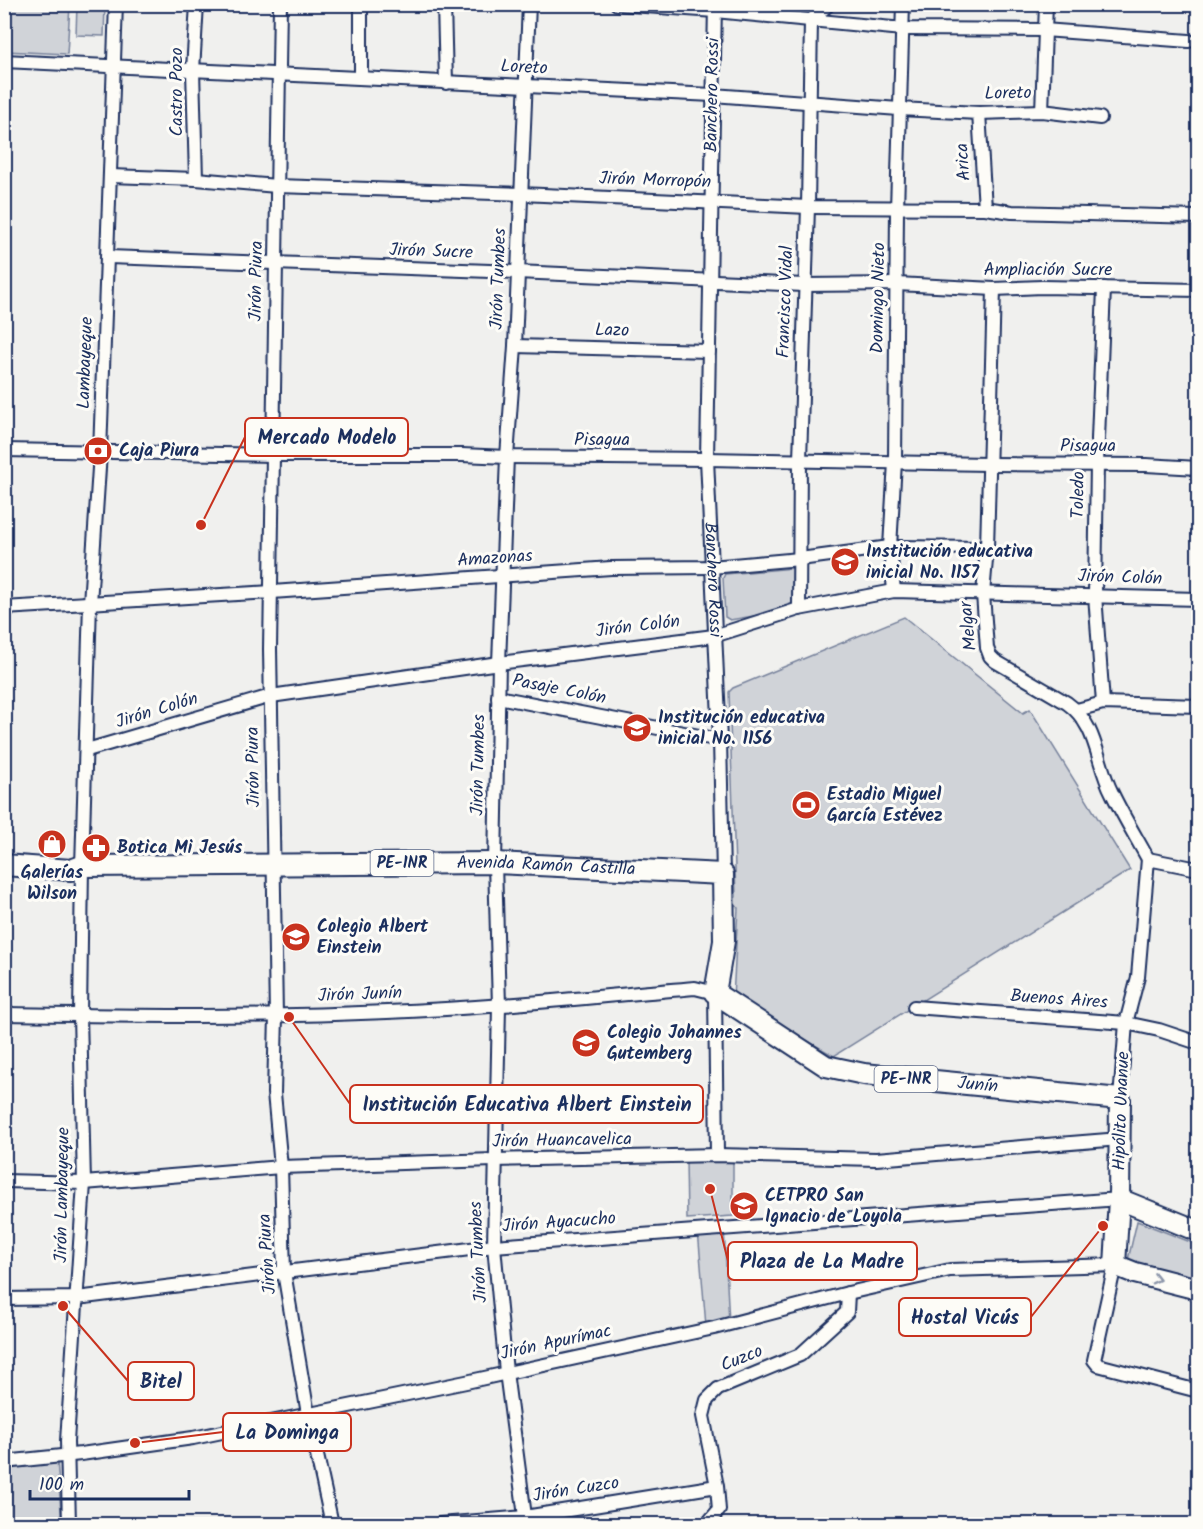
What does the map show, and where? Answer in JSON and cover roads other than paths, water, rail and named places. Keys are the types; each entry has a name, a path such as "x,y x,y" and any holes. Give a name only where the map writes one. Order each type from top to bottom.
{"main road":[{"name":"Avenida Ramón Castilla","path":"4,855 72,861 82,866"},
{"name":"Avenida Ramón Castilla","path":"4,865 71,870 82,866 495,863 723,874"},
{"name":"Banchero Rossi","path":"715,993 724,941 723,874"},
{"name":"Junín","path":"715,993 826,1066 864,1074 1120,1099"},
{"name":"Hipólito Unanue","path":"1115,1265 1119,1199 1120,1099"},
{"path":"1119,1199 1198,1231"},
{"path":"1115,1265 1135,1274 1198,1289"}],"street":[{"name":"Lambayeque","path":"82,866 90,603 109,257 116,4"},
{"name":"Castro Pozo","path":"196,179 193,70 197,4"},
{"name":"Jirón Piura","path":"280,4 271,696 276,1016 274,1093 281,1167 284,1272 308,1414 332,1524"},
{"path":"361,78 362,4"},
{"path":"444,4 446,83"},
{"name":"Jirón Tumbes","path":"525,1520 506,1372 494,1246 494,1160 499,1006 495,863 499,663 530,4"},
{"path":"617,4 715,8 903,28 1044,30 1189,41"},
{"path":"811,20 829,4"},
{"name":"Domingo Nieto","path":"894,591 890,547 895,462 897,209 903,4"},
{"path":"1042,111 1046,4"},
{"name":"Banchero Rossi","path":"715,8 706,459 720,740 723,874"},
{"name":"Francisco Vidal","path":"799,609 800,460 811,20"},
{"name":"Loreto","path":"4,61 713,95 979,113 1042,111 1100,117"},
{"name":"Arica","path":"979,113 986,208"},
{"name":"Jirón Morropón","path":"110,176 196,179 277,186 808,207 986,208 1012,212 1198,217"},
{"name":"Jirón Sucre","path":"109,257 804,285 897,284"},
{"name":"Ampliación Sucre","path":"897,284 994,289 1042,286 1198,290"},
{"name":"Toledo","path":"1102,703 1095,595 1097,464 1104,288"},
{"name":"Melgar","path":"994,289 987,548 983,594 987,648 995,662 1077,710"},
{"name":"Lazo","path":"515,346 709,351"},
{"name":"Pisagua","path":"4,450 1097,464 1198,468"},
{"name":"Amazonas","path":"4,608 611,568 711,567 800,559 890,547 987,548"},
{"name":"Jirón Colón","path":"87,750 271,696 499,663 714,636 799,609 894,591 1198,599"},
{"name":"Pasaje Colón","path":"498,697 720,740"},
{"path":"1198,706 1102,703 1077,710 1090,731 1112,793 1148,859 1198,869"},
{"name":"Hipólito Unanue","path":"1120,1099 1126,1023 1138,977 1148,859"},
{"name":"Jirón Lambayeque","path":"69,1524 67,1454 84,1183 80,1015 82,866"},
{"name":"Jirón Junín","path":"4,1014 276,1016 499,1006 695,988 715,993"},
{"name":"Banchero Rossi","path":"715,993 717,1155"},
{"name":"Buenos Aires","path":"914,1007 1126,1023 1159,1030 1198,1043"},
{"name":"Jirón Huancavelica","path":"4,1181 84,1183 281,1167 494,1160 717,1155 876,1159 1120,1139"},
{"name":"Jirón Ayacucho","path":"4,1299 77,1298 494,1246 1119,1199"},
{"name":"Hipólito Unanue","path":"1115,1265 1094,1359 1096,1363 1198,1391"},
{"name":"Jirón Apurímac","path":"4,1461 193,1438 714,1328 848,1293 950,1270 1115,1265"},
{"name":"Cuzco","path":"707,1524 718,1510 717,1486 703,1416 707,1400 718,1389 800,1355 847,1312 848,1293"},
{"name":"Jirón Cuzco","path":"440,1524 525,1520 717,1486"}],"place":[{"name":"Caja Piura","path":"98,451"},
{"name":"Mercado Modelo","path":"201,525"},
{"name":"Institución educativa inicial No. 1157","path":"845,562"},
{"name":"Institución educativa inicial No. 1156","path":"637,728"},
{"name":"Estadio Miguel García Estévez","path":"806,805"},
{"name":"Galerías Wilson","path":"52,844"},
{"name":"Botica Mi Jesús","path":"96,848"},
{"name":"Colegio Albert Einstein","path":"296,937"},
{"name":"Institución Educativa Albert Einstein","path":"289,1017"},
{"name":"Colegio Johannes Gutemberg","path":"586,1043"},
{"name":"Plaza de La Madre","path":"710,1189"},
{"name":"CETPRO San Ignacio de Loyola","path":"744,1206"},
{"name":"Hostal Vicús","path":"1103,1226"},
{"name":"Bitel","path":"63,1306"},
{"name":"La Dominga","path":"135,1443"}]}
